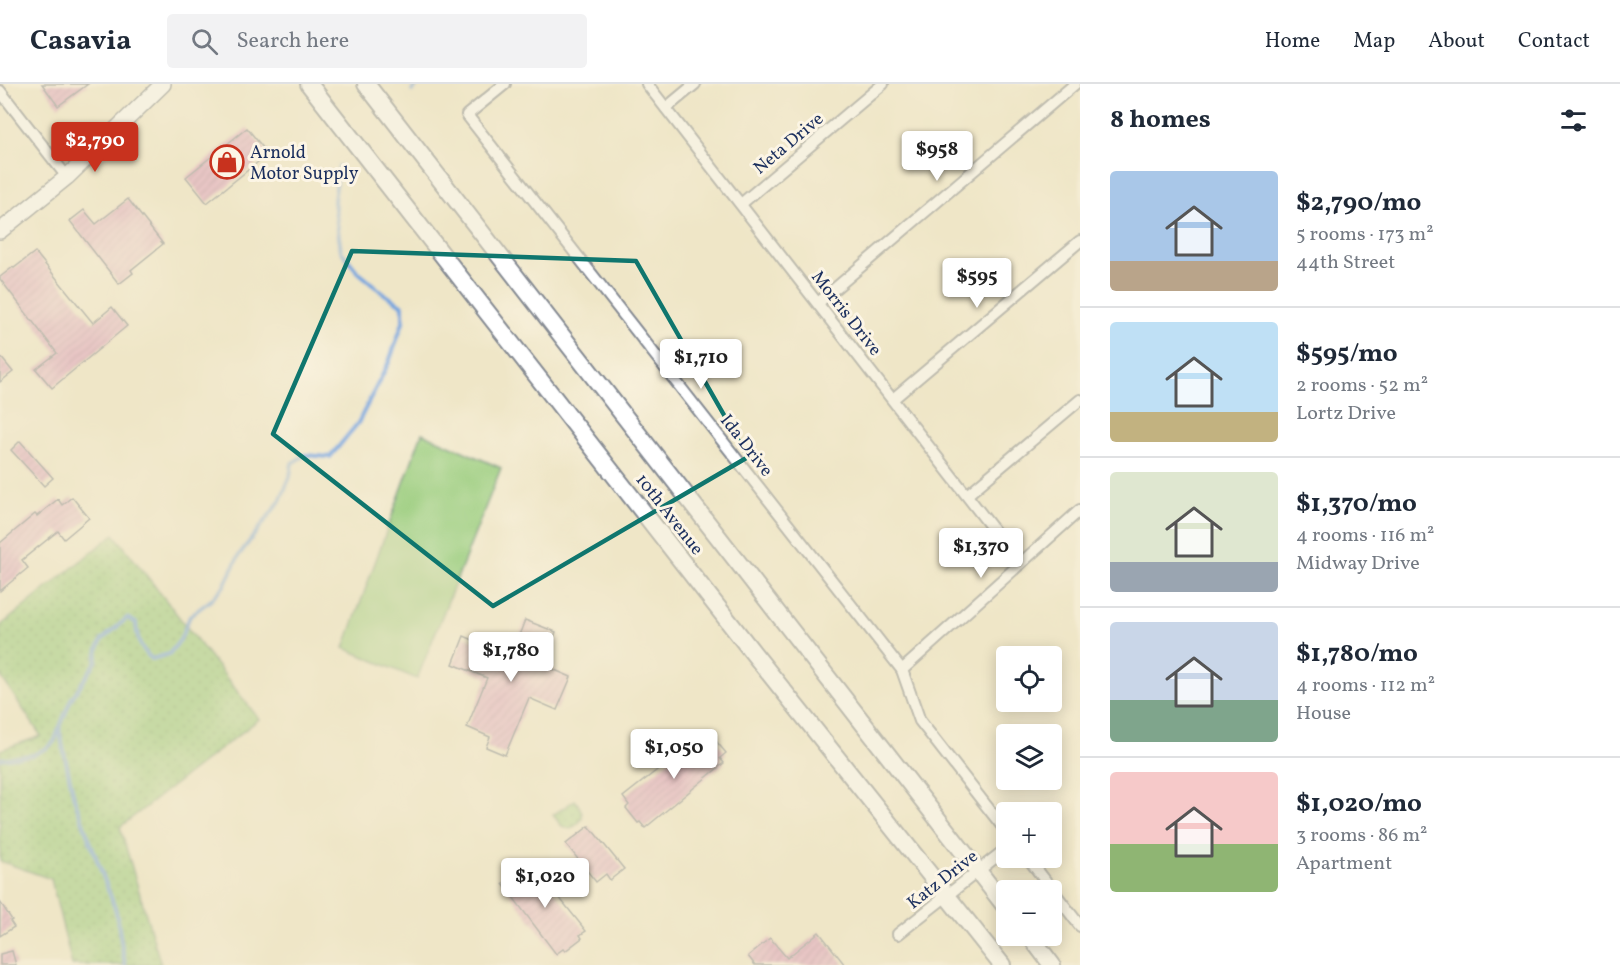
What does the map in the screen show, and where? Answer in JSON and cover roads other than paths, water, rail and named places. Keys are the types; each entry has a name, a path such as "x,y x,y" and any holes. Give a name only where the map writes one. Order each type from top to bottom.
{"main road":[{"name":"10th Avenue","path":"309,84 747,644 1002,965"},
{"name":"10th Avenue","path":"366,84 996,894"},
{"path":"1038,946 1052,965"}],"street":[{"path":"0,231 67,177 163,84"},
{"name":"Ida Drive","path":"505,84 466,115 902,670 920,721 996,818"},
{"name":"Morris Drive","path":"647,84 1020,564"},
{"path":"666,108 695,84"},
{"name":"Neta Drive","path":"741,204 884,84"},
{"path":"818,303 1075,84"},
{"path":"0,91 67,177"},
{"path":"893,399 1080,241"},
{"path":"967,495 1080,400"},
{"path":"902,670 1080,510"},
{"name":"Katz Drive","path":"898,934 996,857"},
{"path":"1036,868 1080,926"}],"waterway":[{"path":"412,91 418,84"},
{"path":"0,759 33,755 54,742 71,699 96,662 102,640 127,618 136,623 140,643 152,659 169,654 180,640 190,616 211,600 224,586 239,555 280,501 290,477 292,463 305,455 330,457 358,423 389,362 403,322 403,306 357,271 341,251 334,201 339,166"},
{"path":"59,729 74,798 116,911 125,965"}],"place":[{"name":"Arnold Motor Supply","path":"227,162"}]}
